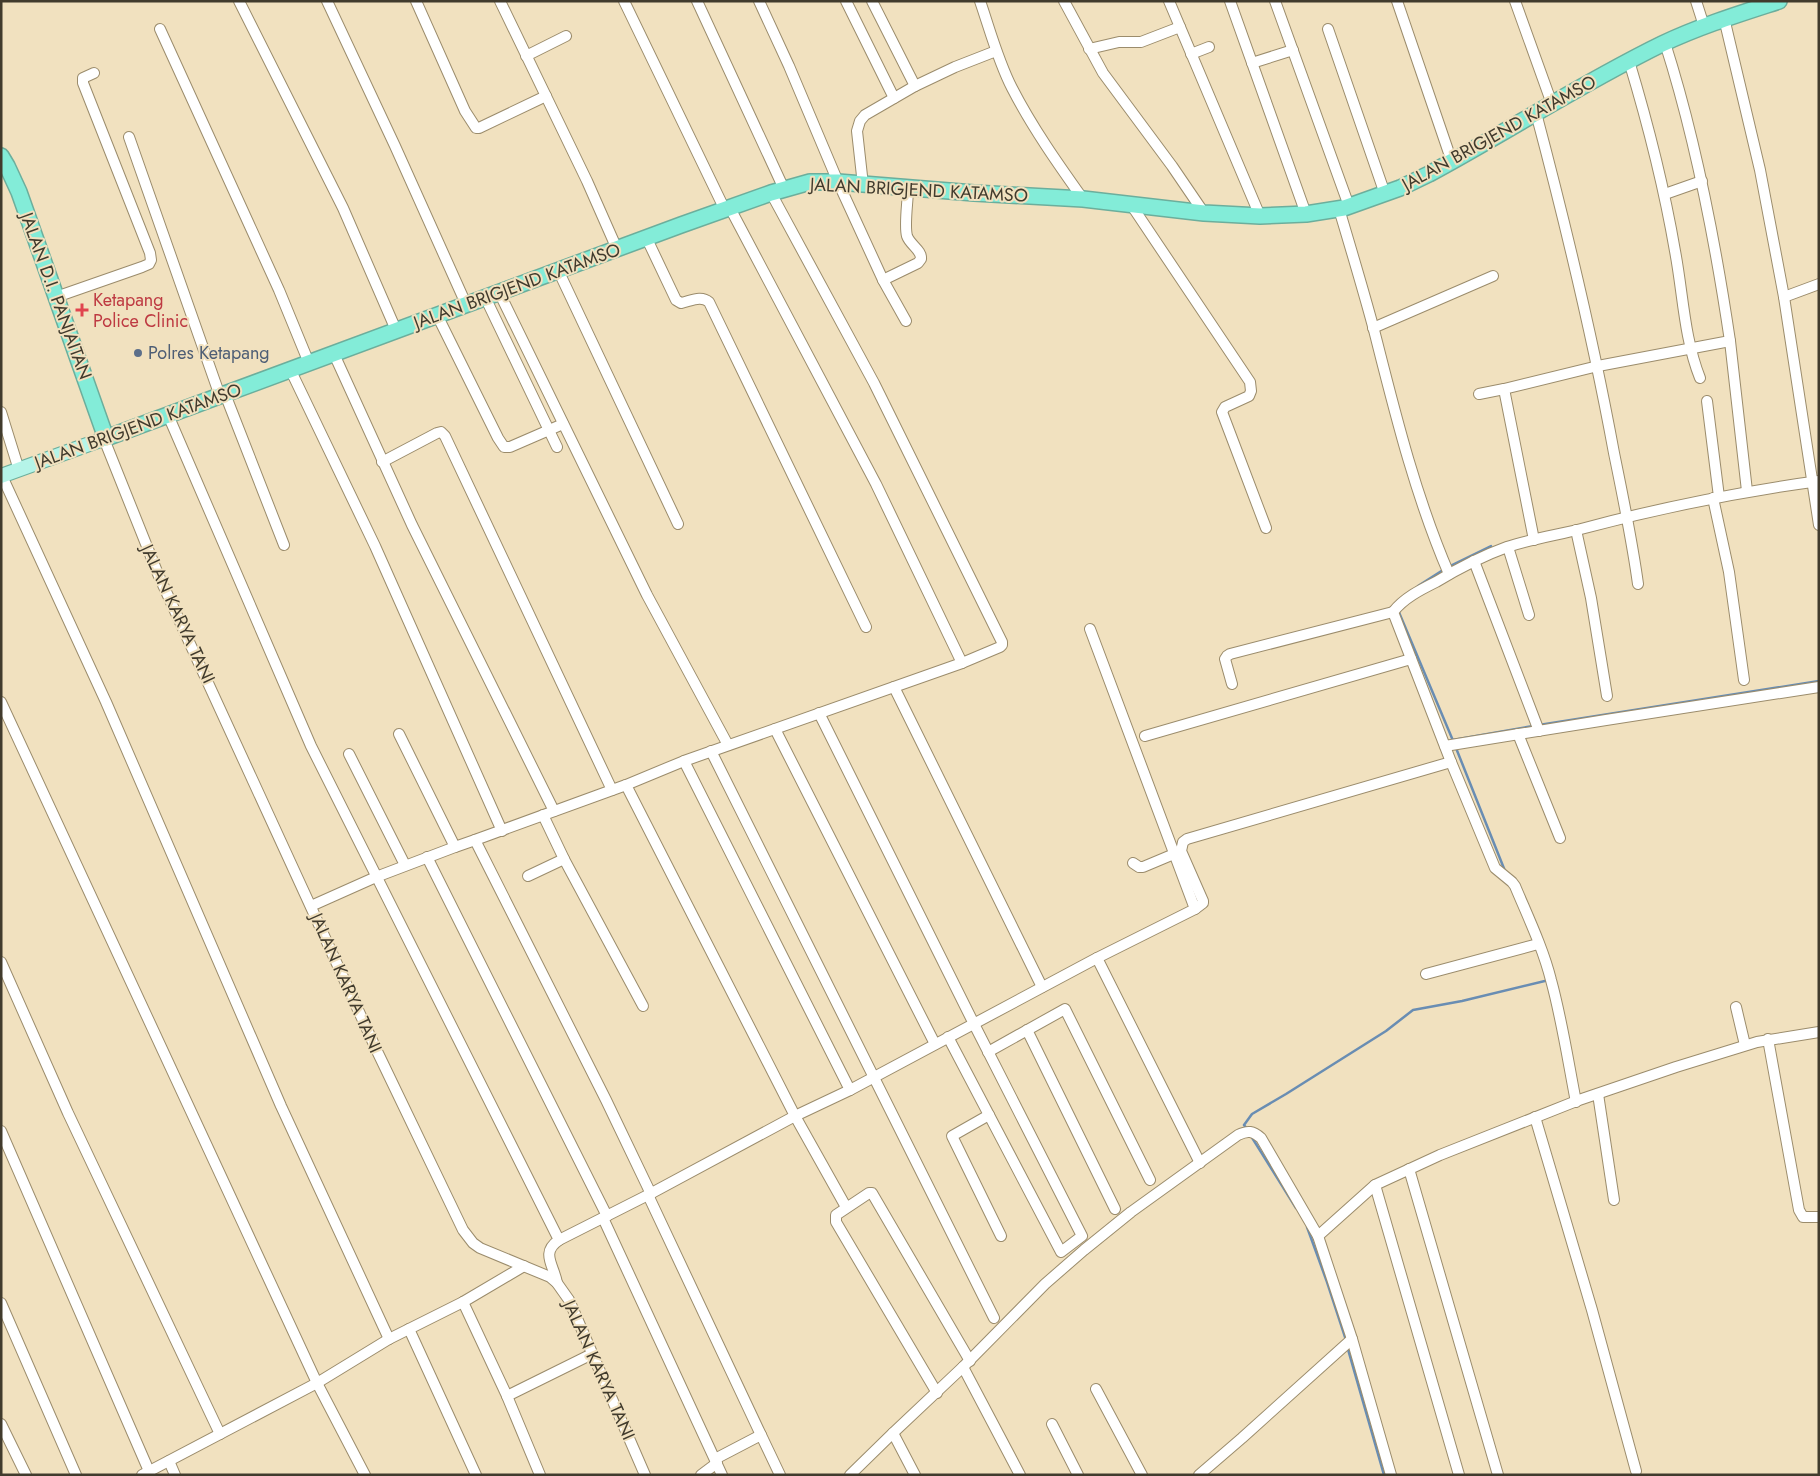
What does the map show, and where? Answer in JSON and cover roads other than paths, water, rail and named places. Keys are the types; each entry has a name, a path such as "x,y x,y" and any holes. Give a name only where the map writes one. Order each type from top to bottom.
{"highway":[{"name":"JALAN BRIGJEND KATAMSO","path":"105,439 558,270 777,191 810,182 838,182 908,189 1083,199 1204,213 1260,216 1306,214 1344,208 1414,182 1665,43 1724,18 1779,1"},
{"name":"JALAN D.I. PANJAITAN","path":"1,156 8,166 19,192 105,439"}],"main road":[{"name":"JALAN BRIGJEND KATAMSO","path":"2,476 105,439"}],"street":[{"path":"239,1 343,208 396,330"},
{"path":"327,1 466,304"},
{"path":"416,1 465,111 476,128 546,96"},
{"path":"500,1 587,181 617,249"},
{"path":"624,1 728,209 873,478 962,663"},
{"path":"311,906 376,876 405,865 626,785 711,751 962,663 1000,647 1002,642 777,191 697,1"},
{"path":"759,1 790,66 838,182 883,280 906,321"},
{"path":"846,1 894,98"},
{"path":"872,1 915,86"},
{"path":"980,1 996,50 1010,84 1083,199"},
{"path":"1064,1 1103,73 1172,166 1204,213"},
{"path":"1170,1 1260,216"},
{"path":"1230,1 1306,214"},
{"path":"1275,1 1344,208 1409,465 1447,569"},
{"path":"1397,1 1438,116 1452,162"},
{"path":"1515,1 1552,104"},
{"path":"1696,1 1704,26"},
{"path":"1724,18 1760,170 1784,297 1815,482 1819,525"},
{"path":"1089,49 1119,42 1141,42 1180,27"},
{"path":"160,29 275,282 309,363"},
{"path":"1328,29 1385,194"},
{"path":"526,56 566,36"},
{"path":"1665,43 1686,113 1720,271 1748,491"},
{"path":"1191,54 1210,47"},
{"path":"863,185 857,138 858,126 865,115 915,86 996,50"},
{"path":"1252,63 1292,50"},
{"path":"1629,62 1647,120 1665,194 1679,270 1690,348 1700,378"},
{"path":"56,297 142,267 151,260 150,253 83,83 84,78 94,73"},
{"path":"1536,114 1598,366 1638,584"},
{"path":"129,137 223,395 284,545"},
{"path":"1665,194 1702,181"},
{"path":"883,280 918,263 921,259 920,253 907,234 908,189"},
{"path":"1132,206 1250,382 1251,391 1249,396 1225,407 1222,412 1266,528"},
{"path":"647,239 676,300 681,303 705,298 713,308 866,627"},
{"path":"558,270 678,524"},
{"path":"1373,328 1494,276"},
{"path":"1784,297 1819,284"},
{"path":"492,295 563,424 647,595 728,745"},
{"path":"492,295 557,447"},
{"path":"437,315 504,448 563,424"},
{"path":"1479,394 1598,366 1730,340"},
{"path":"334,354 382,462 502,710 554,811"},
{"path":"290,369 375,546 502,831"},
{"path":"1504,389 1534,540"},
{"path":"1707,401 1716,498 1729,572 1744,680"},
{"path":"1,412 19,470"},
{"path":"168,415 311,746 560,1240"},
{"path":"382,462 437,433 441,432 445,436 612,790"},
{"name":"JALAN KARYA TANI","path":"105,439 158,574 377,1051 463,1230 473,1243 480,1248 550,1277 557,1283 569,1300 645,1475"},
{"path":"2,476 106,702 280,1106 389,1338"},
{"path":"1232,684 1225,659 1230,654 1393,612 1405,600 1447,569 1474,561 1508,547 1626,516 1748,491 1815,482"},
{"path":"1576,530 1594,614 1607,696"},
{"path":"1508,547 1529,615"},
{"path":"1474,561 1539,731"},
{"path":"1393,612 1451,762 1495,868 1515,886 1551,978 1576,1102"},
{"path":"1090,629 1196,909"},
{"path":"1145,736 1411,660"},
{"path":"894,687 1042,987"},
{"path":"1445,746 1819,687"},
{"path":"1,702 317,1383 365,1475"},
{"path":"819,713 1082,1236 1061,1252 948,1037"},
{"path":"775,729 935,1044"},
{"path":"399,734 455,847"},
{"path":"1518,734 1560,838"},
{"path":"711,751 994,1318"},
{"path":"349,754 405,865"},
{"path":"684,761 850,1090"},
{"path":"557,1283 548,1254 550,1248 560,1240 650,1195 795,1116 850,1090 1097,958 1196,909 1203,901 1181,851 1183,842 1451,762"},
{"path":"626,785 795,1116 846,1207"},
{"path":"543,815 642,1006"},
{"path":"475,840 606,1100 780,1475"},
{"path":"1133,864 1142,867 1174,854"},
{"path":"427,857 605,1217 722,1475"},
{"path":"528,876 564,858"},
{"path":"1426,974 1538,944"},
{"path":"1097,958 1200,1163"},
{"path":"1,962 68,1114 220,1434"},
{"path":"988,1052 1065,1008 1150,1180"},
{"path":"1736,1008 1745,1045"},
{"path":"1027,1030 1115,1208"},
{"path":"1318,1236 1375,1185 1535,1117 1745,1045 1768,1039 1819,1032"},
{"path":"1768,1039 1799,1210 1804,1217 1819,1217"},
{"path":"1598,1094 1614,1200"},
{"path":"989,1115 952,1136 1001,1236"},
{"path":"1535,1117 1592,1310 1636,1471"},
{"path":"1,1131 146,1473 317,1383 389,1338 463,1302 524,1266"},
{"path":"850,1475 860,1471 893,1433 967,1364 1045,1284 1084,1250 1131,1212 1238,1135 1247,1131 1255,1133 1262,1138 1318,1236 1352,1338 1391,1475"},
{"path":"1409,1169 1498,1475"},
{"path":"1375,1185 1459,1475"},
{"path":"937,1393 835,1220 836,1216 846,1207 871,1192 967,1364 1020,1475"},
{"path":"463,1302 540,1475"},
{"path":"1,1303 76,1475"},
{"path":"409,1329 476,1475"},
{"path":"1199,1475 1352,1338"},
{"path":"506,1396 592,1354"},
{"path":"1096,1389 1142,1475"},
{"path":"1,1424 26,1475"},
{"path":"1052,1424 1078,1475"},
{"path":"893,1433 915,1475"},
{"path":"701,1475 716,1461 761,1435"},
{"path":"169,1461 175,1475"}],"waterway":[{"path":"1450,566 1491,546"},
{"path":"1418,586 1443,570"},
{"path":"1398,610 1454,743"},
{"path":"1539,725 1819,681"},
{"path":"1453,740 1533,726"},
{"path":"1456,748 1505,871"},
{"path":"1247,1129 1244,1125 1252,1114 1386,1031 1413,1010 1462,1001 1549,980"},
{"path":"1251,1136 1296,1208"},
{"path":"1307,1227 1346,1340"},
{"path":"1347,1346 1384,1475"}],"place":[{"name":"Ketapang Police Clinic","path":"82,310"},
{"name":"Polres Ketapang","path":"138,353"}]}
